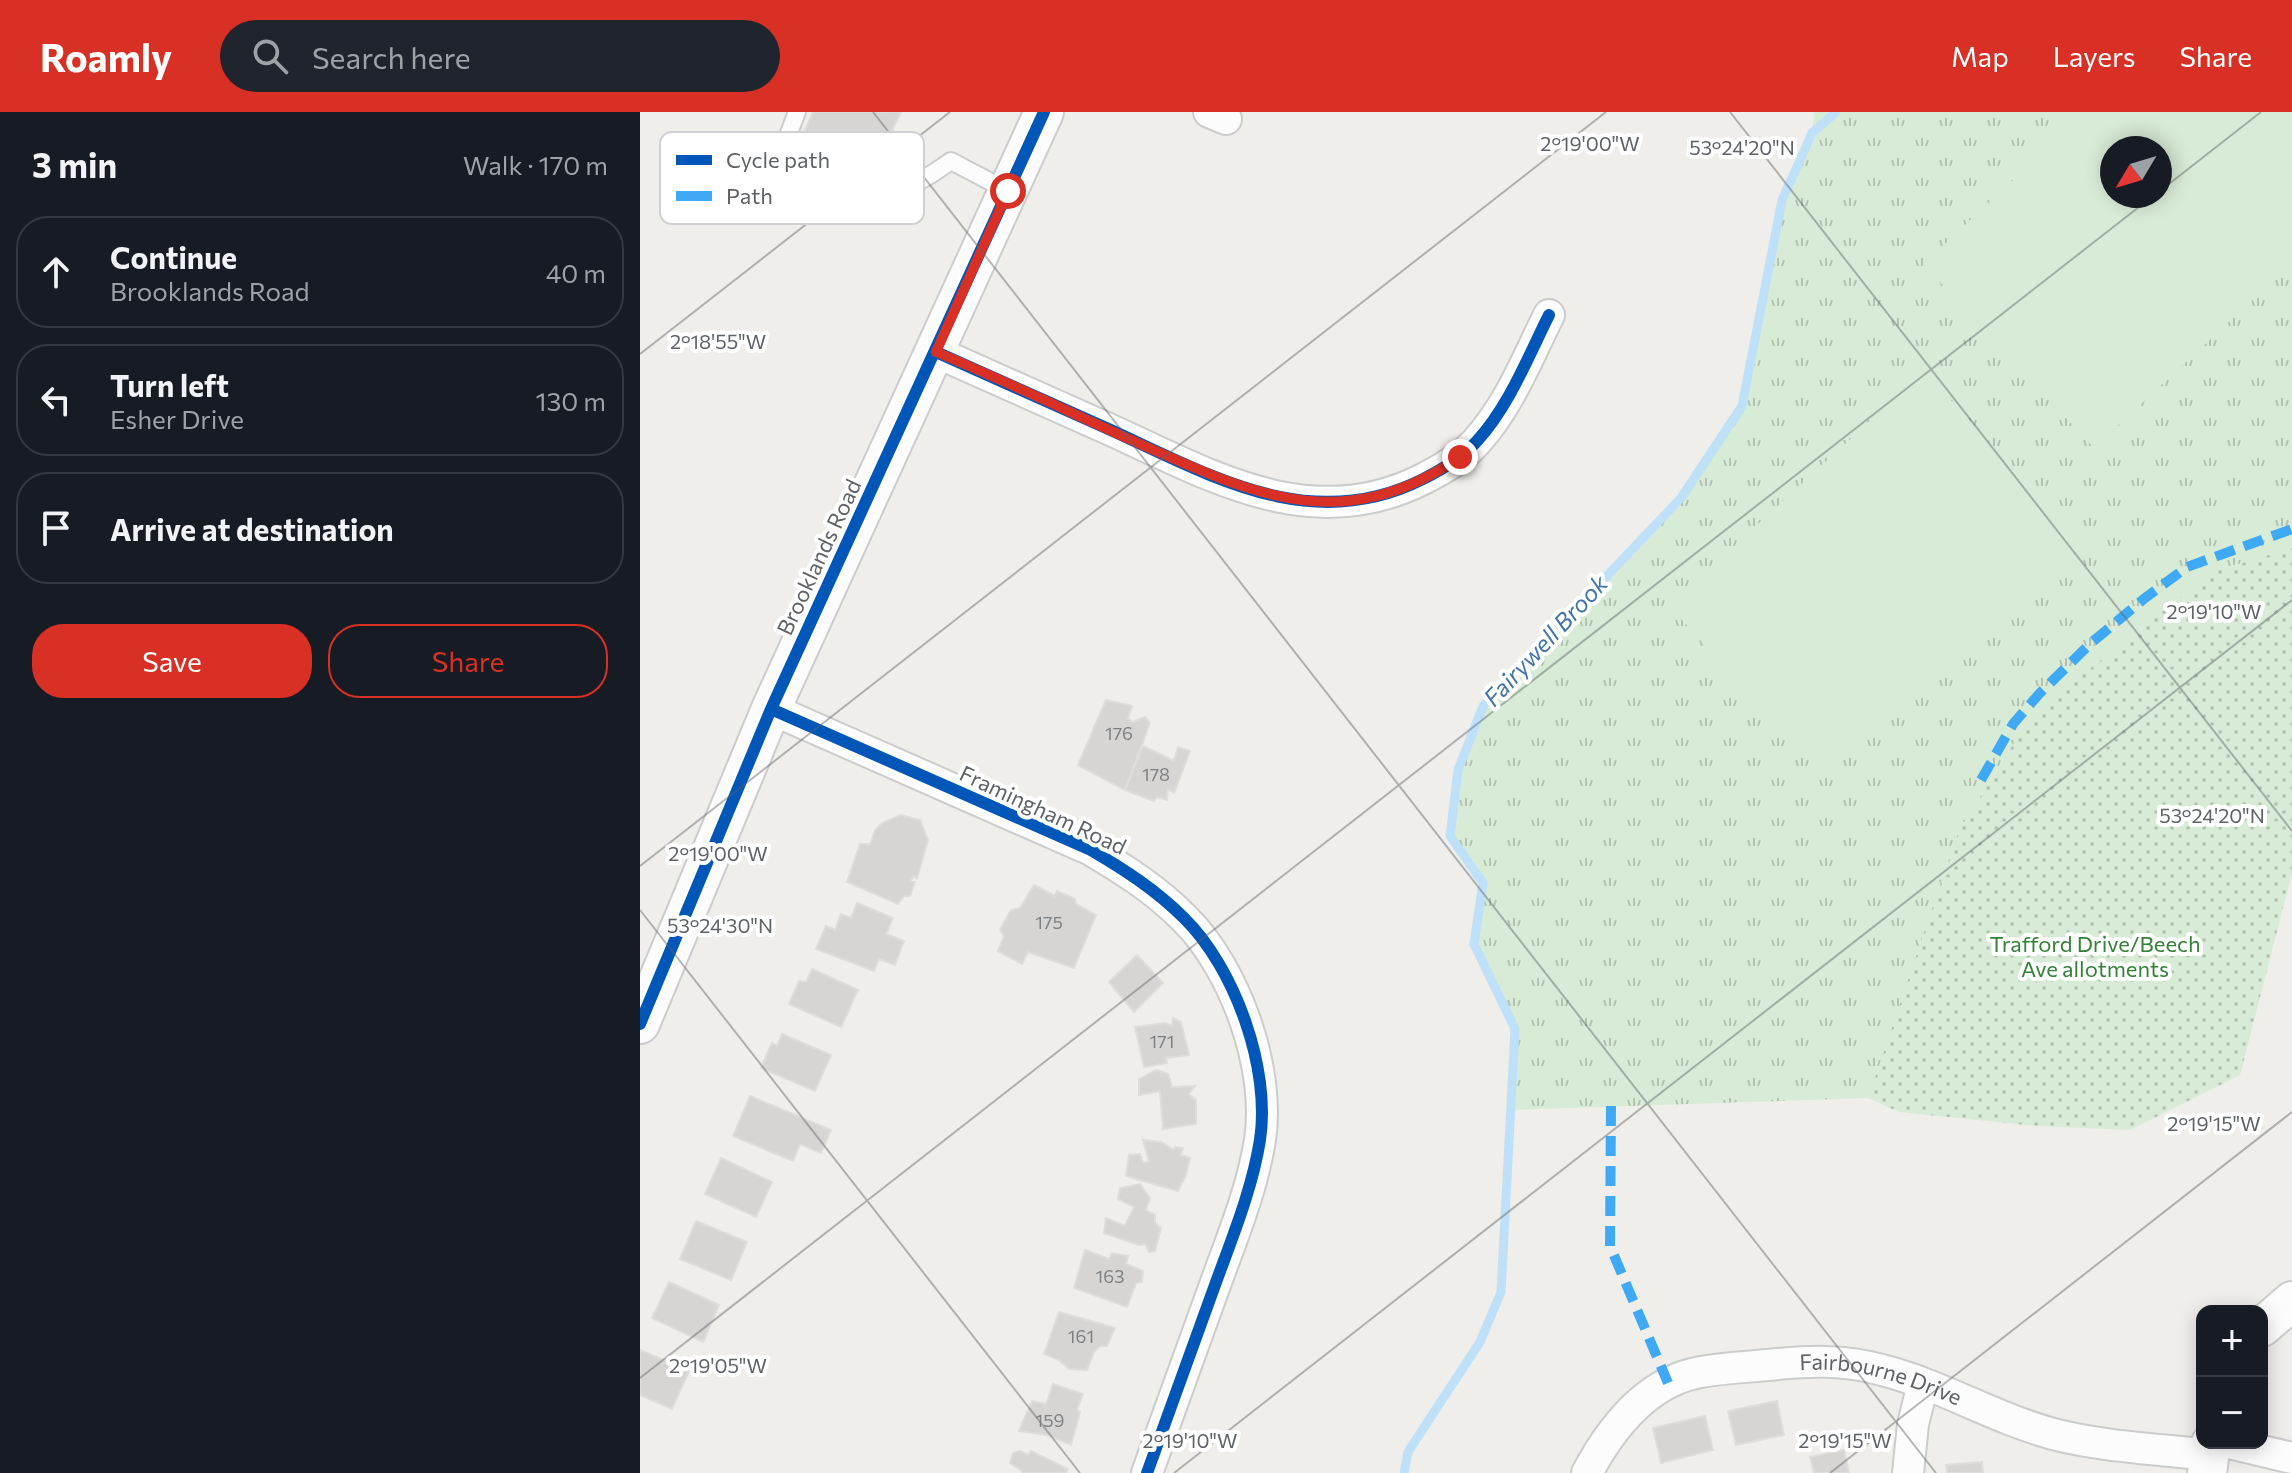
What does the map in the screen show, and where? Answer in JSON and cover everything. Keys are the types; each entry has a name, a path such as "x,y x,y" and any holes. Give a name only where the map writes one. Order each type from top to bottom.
{"street":[{"name":"Brooklands Road","path":"640,1024 771,709 1044,112"},
{"path":"936,352 1216,478 1266,496 1333,502 1385,495 1411,485 1460,457 1494,420 1550,315"},
{"name":"Framingham Road","path":"771,709 1091,850 1136,876 1186,920 1228,976 1253,1045 1261,1087 1260,1139 1239,1218 1147,1473"},
{"path":"2268,1322 2292,1301"},
{"name":"Fairbourne Drive","path":"1587,1473 1620,1420 1668,1383 1699,1372 1812,1361 1851,1363 1885,1370 2053,1434 2098,1443 2292,1458"},
{"path":"1908,1473 1913,1424 1923,1384"}],"lane":[{"path":"789,132 797,112"},
{"path":"924,178 951,161 1008,191"}],"green space":[{"path":"1814,112 2292,112 2292,548 2214,571 2032,714 1958,832 1868,1098 1509,1110 1515,1029 1474,944 1483,883 1450,836 1458,770 1483,706 1681,498 1741,406 1782,200 1812,133"},
{"path":"2086,112 2290,112 2292,263 2094,448 1923,264"},
{"path":"1924,371 2079,540 1823,774 1669,606"},
{"name":"Trafford Drive/Beech Ave allotments","path":"2292,548 2292,873 2240,1075 2130,1130 2036,1126 1899,1112 1868,1098 1958,832 2032,714 2214,571"}],"building":[{"path":"813,112 901,112 892,132 804,132"},
{"path":"1106,700 1132,706 1128,719 1133,722 1145,717 1150,723 1125,790 1078,765"},
{"path":"1143,746 1174,761 1178,747 1190,751 1174,793 1168,789 1167,800 1157,797 1154,801 1125,790"},
{"path":"901,815 920,820 928,840 917,878 913,876 910,882 915,882 910,896 904,896 898,904 847,882 860,844 870,844 875,830 882,823"},
{"path":"1034,885 1055,896 1057,891 1075,899 1076,904 1096,915 1074,968 1028,952 1022,964 998,951 1004,936 1000,930 1011,910 1020,908"},
{"path":"857,903 893,918 886,934 904,941 895,965 879,959 874,971 816,949 826,926 835,930 841,914 851,918"},
{"path":"1137,955 1163,983 1134,1012 1109,982"},
{"path":"812,969 858,990 841,1027 789,1004 799,981 806,982"},
{"path":"1173,1018 1181,1022 1189,1055 1166,1058 1167,1063 1144,1067 1135,1027 1165,1023 1172,1026"},
{"path":"782,1034 831,1055 815,1091 761,1068 772,1043 777,1046"},
{"path":"1156,1070 1168,1074 1172,1087 1195,1086 1189,1094 1196,1100 1196,1124 1163,1129 1160,1091 1139,1095 1139,1079"},
{"path":"750,1096 831,1130 821,1153 800,1144 793,1161 733,1136"},
{"path":"1143,1140 1161,1142 1174,1150 1175,1147 1183,1148 1181,1155 1190,1158 1178,1191 1126,1176 1129,1155 1140,1154 1143,1163 1149,1161"},
{"path":"721,1158 772,1182 756,1217 705,1194"},
{"path":"1140,1184 1150,1198 1146,1210 1155,1215 1155,1223 1161,1228 1155,1251 1149,1252 1145,1244 1139,1245 1104,1233 1106,1218 1125,1226 1134,1207 1118,1199 1120,1188"},
{"path":"696,1221 747,1242 731,1280 680,1259"},
{"path":"1085,1250 1109,1259 1112,1253 1128,1256 1126,1264 1143,1271 1142,1282 1136,1283 1127,1307 1074,1288"},
{"path":"669,1282 719,1305 703,1342 652,1318"},
{"path":"1059,1312 1115,1328 1107,1346 1100,1346 1094,1352 1087,1370 1069,1369 1059,1360 1044,1354"},
{"path":"640,1350 689,1371 672,1409 640,1395"},
{"path":"1053,1384 1083,1394 1071,1445 1047,1435 1019,1431 1032,1401 1046,1404"},
{"path":"1777,1401 1784,1435 1736,1445 1728,1411"},
{"path":"1705,1416 1713,1450 1661,1463 1653,1428"},
{"path":"1844,1450 1849,1473 1814,1473 1810,1457"},
{"path":"1020,1451 1028,1455 1031,1451 1068,1469 1066,1473 1022,1473 1010,1463 1013,1453"},
{"path":"1982,1462 1983,1473 1947,1473 1946,1465"}],"waterway":[{"name":"Fairywell Brook","path":"1404,1473 1408,1452 1480,1342 1501,1292 1515,1029 1474,944 1483,883 1450,836 1458,770 1483,706 1681,498 1742,406 1782,200 1812,133 1836,112"}],"marked path":[{"path":"1981,780 2013,724 2039,694 2091,643 2145,598 2187,567 2292,529"},
{"path":"1611,1106 1610,1246 1668,1383"}],"cycle path":[{"path":"640,1024 771,709 1044,112"},
{"path":"936,352 1226,481 1303,501 1342,502 1382,495 1423,479 1465,453 1499,412 1549,315"},
{"path":"771,709 1091,850 1151,889 1184,918 1219,964 1233,991 1245,1021 1260,1082 1260,1140 1241,1214 1147,1473"}],"route":[{"path":"1008,191 936,352 1216,478 1266,496 1333,502 1385,495 1443,469 1460,457"}]}
